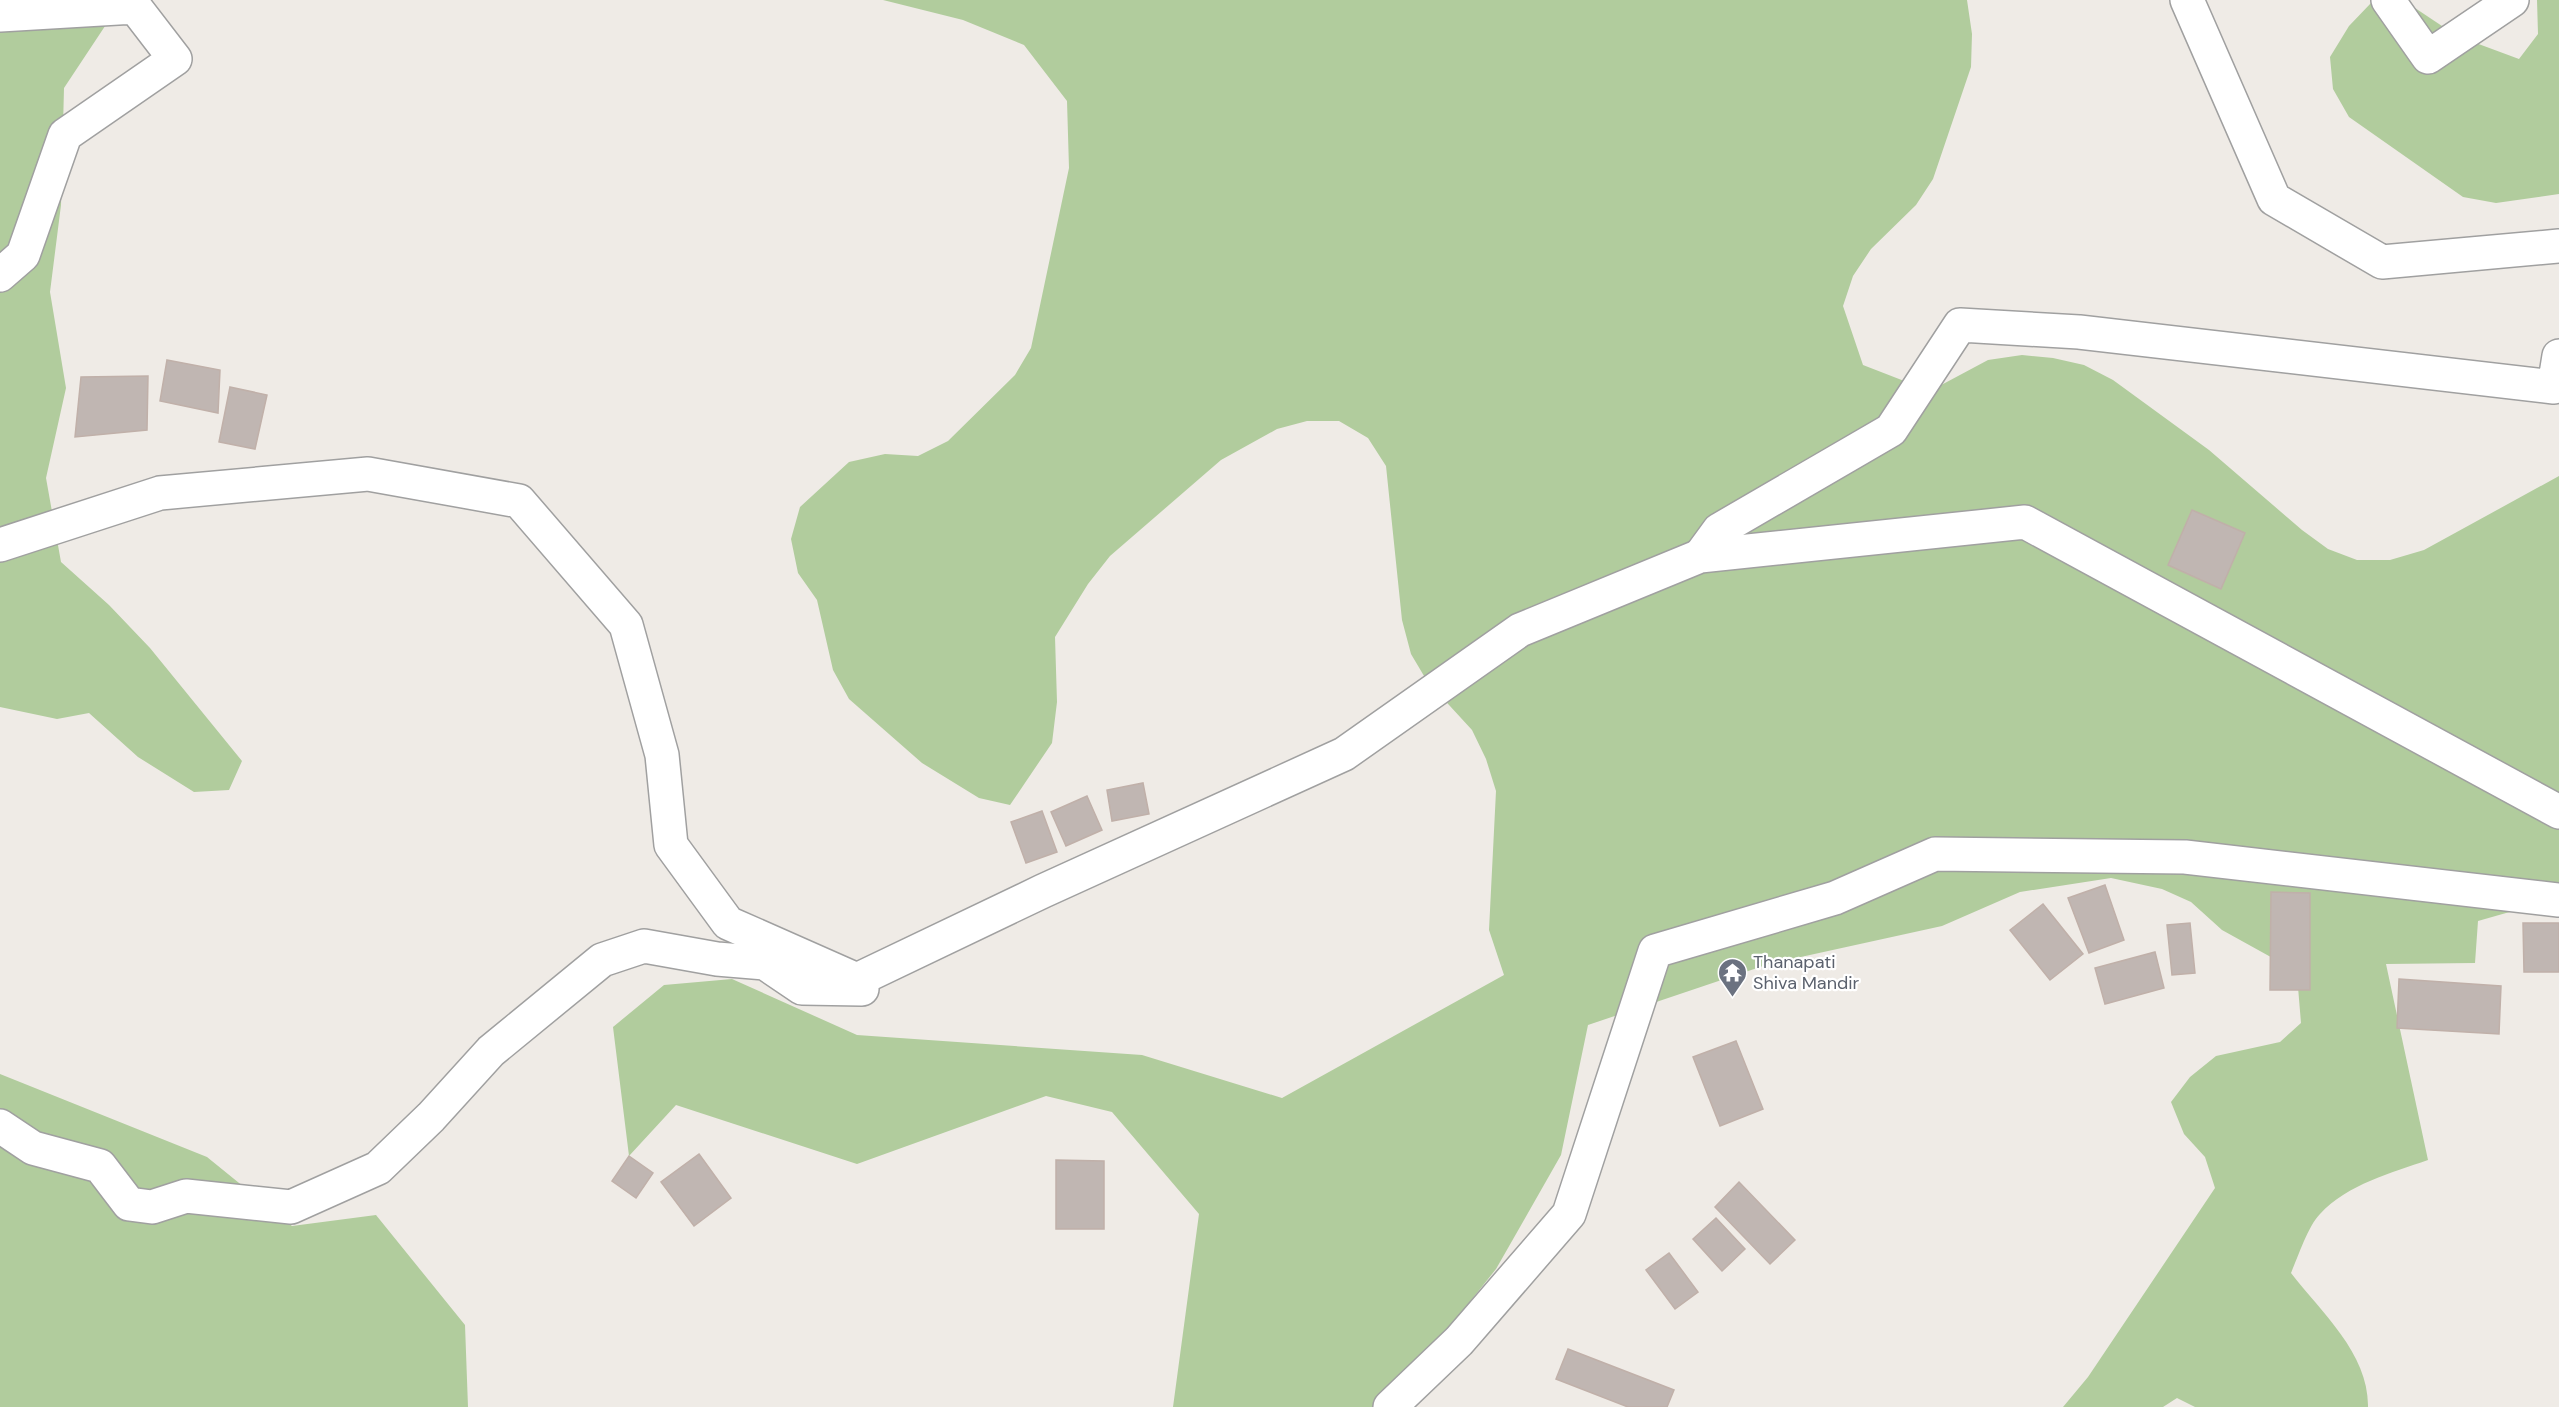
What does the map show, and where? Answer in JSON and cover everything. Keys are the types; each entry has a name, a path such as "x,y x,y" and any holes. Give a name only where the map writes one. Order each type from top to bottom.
{"street":[{"path":"2187,0 2274,199 2382,262 2559,246"},
{"path":"2388,0 2428,57 2512,0"},
{"path":"0,15 135,7 175,59 65,135 23,255 0,275"},
{"path":"1700,555 1719,530 1891,430 1960,325 2079,332 2554,387 2559,356"},
{"path":"0,545 160,493 368,474 519,501 626,625 662,755 671,845 728,923 857,980 1344,754 1520,630 1700,555 2025,522 2559,812"},
{"path":"1390,1407 1459,1341 1569,1214 1655,951 1835,898 1935,854 2185,857 2559,900"},
{"path":"0,1126 33,1148 100,1167 129,1204 152,1207 186,1196 291,1207 378,1168 431,1117 491,1051 602,960 644,946 717,959 765,963 802,987 880,989 902,959"}],"green space":[{"path":"0,0 117,8 64,88 61,205 50,292 66,388 46,478 61,562 109,605 150,648 242,761 229,790 194,792 138,757 89,713 57,719 0,707"},
{"path":"883,0 1967,0 1972,34 1971,67 1933,179 1916,205 1871,249 1853,276 1843,306 1863,365 1930,391 1988,360 2022,355 2053,358 2084,365 2113,380 2209,450 2302,530 2328,549 2357,560 2390,560 2424,550 2559,476 2559,898 2478,921 2475,963 2386,964 2428,1160 2357,1187 2331,1204 2311,1226 2291,1273 2329,1319 2352,1352 2361,1369 2368,1407 2195,1407 2177,1398 2163,1407 2063,1407 2088,1377 2215,1188 2205,1157 2184,1134 2171,1102 2190,1077 2216,1056 2280,1042 2301,1023 2298,987 2278,961 2222,930 2191,902 2162,889 2111,878 2020,892 1942,926 1769,964 1588,1025 1561,1155 1496,1269 1386,1407 1173,1407 1199,1214 1112,1112 1046,1096 857,1164 676,1105 629,1156 613,1027 664,985 732,979 857,1035 1142,1055 1282,1098 1504,975 1489,930 1496,791 1486,759 1472,730 1427,681 1411,654 1402,620 1386,466 1368,438 1339,421 1307,421 1277,429 1221,460 1110,556 1088,584 1055,637 1057,702 1052,743 1010,805 979,798 922,763 849,699 833,670 817,600 798,573 791,539 800,507 849,462 885,454 918,456 948,441 1015,375 1031,348 1069,168 1067,101 1024,45 963,20"},
{"path":"2403,0 2457,36 2519,59 2538,34 2537,0 2559,0 2559,194 2496,203 2463,197 2349,117 2333,89 2330,57 2349,26 2371,3"},
{"path":"0,1074 207,1157 292,1226 376,1215 465,1325 468,1407 0,1407"}],"building":[{"path":"167,360 220,370 218,413 160,401"},
{"path":"148,376 147,430 75,437 81,377"},
{"path":"230,387 267,395 255,449 219,442"},
{"path":"2192,510 2245,533 2221,589 2168,565"},
{"path":"1143,783 1149,814 1112,821 1107,790"},
{"path":"1087,796 1102,830 1066,846 1051,812"},
{"path":"1042,811 1057,852 1026,863 1011,822"},
{"path":"2105,885 2124,940 2089,953 2068,898"},
{"path":"2271,892 2310,893 2310,990 2270,990"},
{"path":"2043,904 2083,954 2050,980 2010,930"},
{"path":"2190,923 2195,973 2172,975 2167,925"},
{"path":"2523,923 2559,923 2559,972 2524,972"},
{"path":"2155,952 2164,988 2105,1004 2095,968"},
{"path":"2399,979 2501,986 2499,1034 2397,1028"},
{"path":"1736,1041 1763,1109 1720,1126 1693,1057"},
{"path":"699,1154 731,1198 694,1226 661,1182"},
{"path":"629,1156 653,1173 636,1198 612,1181"},
{"path":"1056,1160 1104,1161 1104,1229 1056,1229"},
{"path":"1739,1182 1795,1240 1770,1264 1715,1207"},
{"path":"1716,1218 1745,1249 1722,1271 1693,1239"},
{"path":"1669,1253 1698,1292 1675,1309 1646,1270"},
{"path":"1568,1349 1674,1390 1667,1407 1628,1407 1556,1379"}],"place":[{"name":"Thanapati Shiva Mandir","path":"1732,998"}]}
